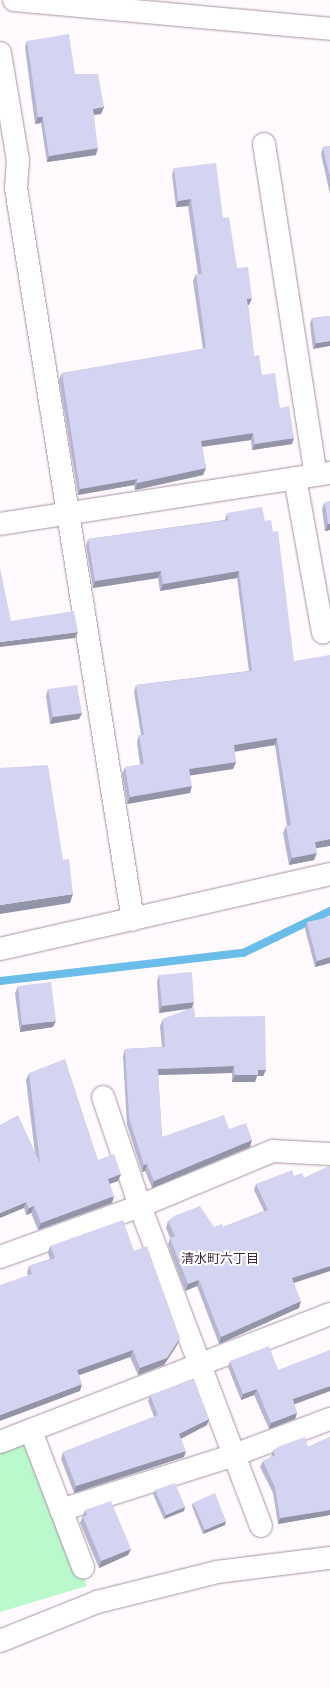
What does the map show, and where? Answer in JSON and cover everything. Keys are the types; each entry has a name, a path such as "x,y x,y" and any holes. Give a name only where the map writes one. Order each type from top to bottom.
{"street":[{"path":"14,0 105,4 330,29"},
{"path":"0,53 18,160 16,188 70,514 133,920"},
{"path":"264,144 314,476 323,632"},
{"path":"0,524 314,476"},
{"path":"0,949 330,874"},
{"path":"103,1097 140,1206 198,1365 261,1526"},
{"path":"0,1257 140,1206 273,1151 330,1154"},
{"path":"0,1442 330,1314"},
{"path":"61,1510 234,1455 330,1419"},
{"path":"31,1431 83,1567"},
{"path":"0,1641 112,1599 217,1572 330,1558"}],"green space":[{"path":"31,1431 87,1586 0,1612 0,1442"}],"building":[{"path":"69,34 75,74 98,74 104,107 93,109 98,148 49,156 43,117 38,117 27,41"},
{"path":"330,146 330,178 323,147"},
{"path":"216,163 223,218 229,217 237,268 248,267 252,298 247,299 254,356 259,355 262,375 275,373 280,408 289,406 294,438 255,444 253,433 201,441 206,468 137,483 137,479 80,489 62,373 206,348 196,274 202,274 191,199 178,201 174,168"},
{"path":"330,316 330,341 316,343 312,318"},
{"path":"330,501 330,524 328,524 325,502"},
{"path":"262,507 265,521 271,520 273,532 278,531 294,661 330,655 330,839 315,842 317,853 292,858 286,826 291,825 277,738 234,745 236,762 189,769 192,786 130,797 125,767 144,764 139,735 144,735 136,685 252,671 239,571 163,584 161,571 95,581 88,539 229,520 227,513"},
{"path":"0,568 11,621 74,611 78,632 0,642"},
{"path":"77,685 82,713 53,717 48,689"},
{"path":"48,765 63,860 69,859 73,894 0,905 0,768"},
{"path":"330,917 330,957 317,961 307,922"},
{"path":"192,972 194,1002 162,1006 159,975"},
{"path":"51,982 56,1021 22,1025 18,986"},
{"path":"194,1007 195,1017 265,1016 266,1070 258,1070 258,1075 235,1075 234,1066 158,1069 162,1137 224,1115 229,1129 246,1123 252,1140 154,1181 147,1164 144,1165 129,1118 125,1049 165,1047 163,1019"},
{"path":"65,1059 98,1160 114,1154 121,1174 108,1179 114,1196 41,1223 34,1206 29,1208 26,1202 0,1213 0,1125 18,1115 40,1163 29,1073"},
{"path":"330,1166 330,1266 292,1278 301,1301 221,1337 199,1280 188,1284 170,1238 175,1236 168,1221 174,1216 200,1206 214,1227 222,1224 223,1227 268,1210 256,1184 292,1170 294,1176 302,1173 304,1178"},
{"path":"123,1220 134,1251 147,1246 180,1338 167,1358 140,1368 133,1350 77,1370 82,1384 0,1415 0,1285 32,1274 29,1266 55,1258 50,1246"},
{"path":"269,1346 278,1370 330,1350 330,1386 293,1399 297,1413 271,1423 257,1389 243,1394 230,1361"},
{"path":"194,1379 209,1419 179,1434 186,1451 76,1486 63,1452 158,1415 150,1395"},
{"path":"305,1437 308,1447 330,1437 330,1510 280,1518 275,1487 263,1461 275,1455 273,1450 280,1446"},
{"path":"175,1483 185,1507 166,1515 155,1490"},
{"path":"215,1493 226,1521 205,1530 193,1503"},
{"path":"111,1501 131,1549 101,1561 83,1517 87,1515 85,1510"}],"waterway":[{"path":"0,981 243,953 330,911"}],"district":[{"name":"清水町六丁目","path":"220,1258"}]}
